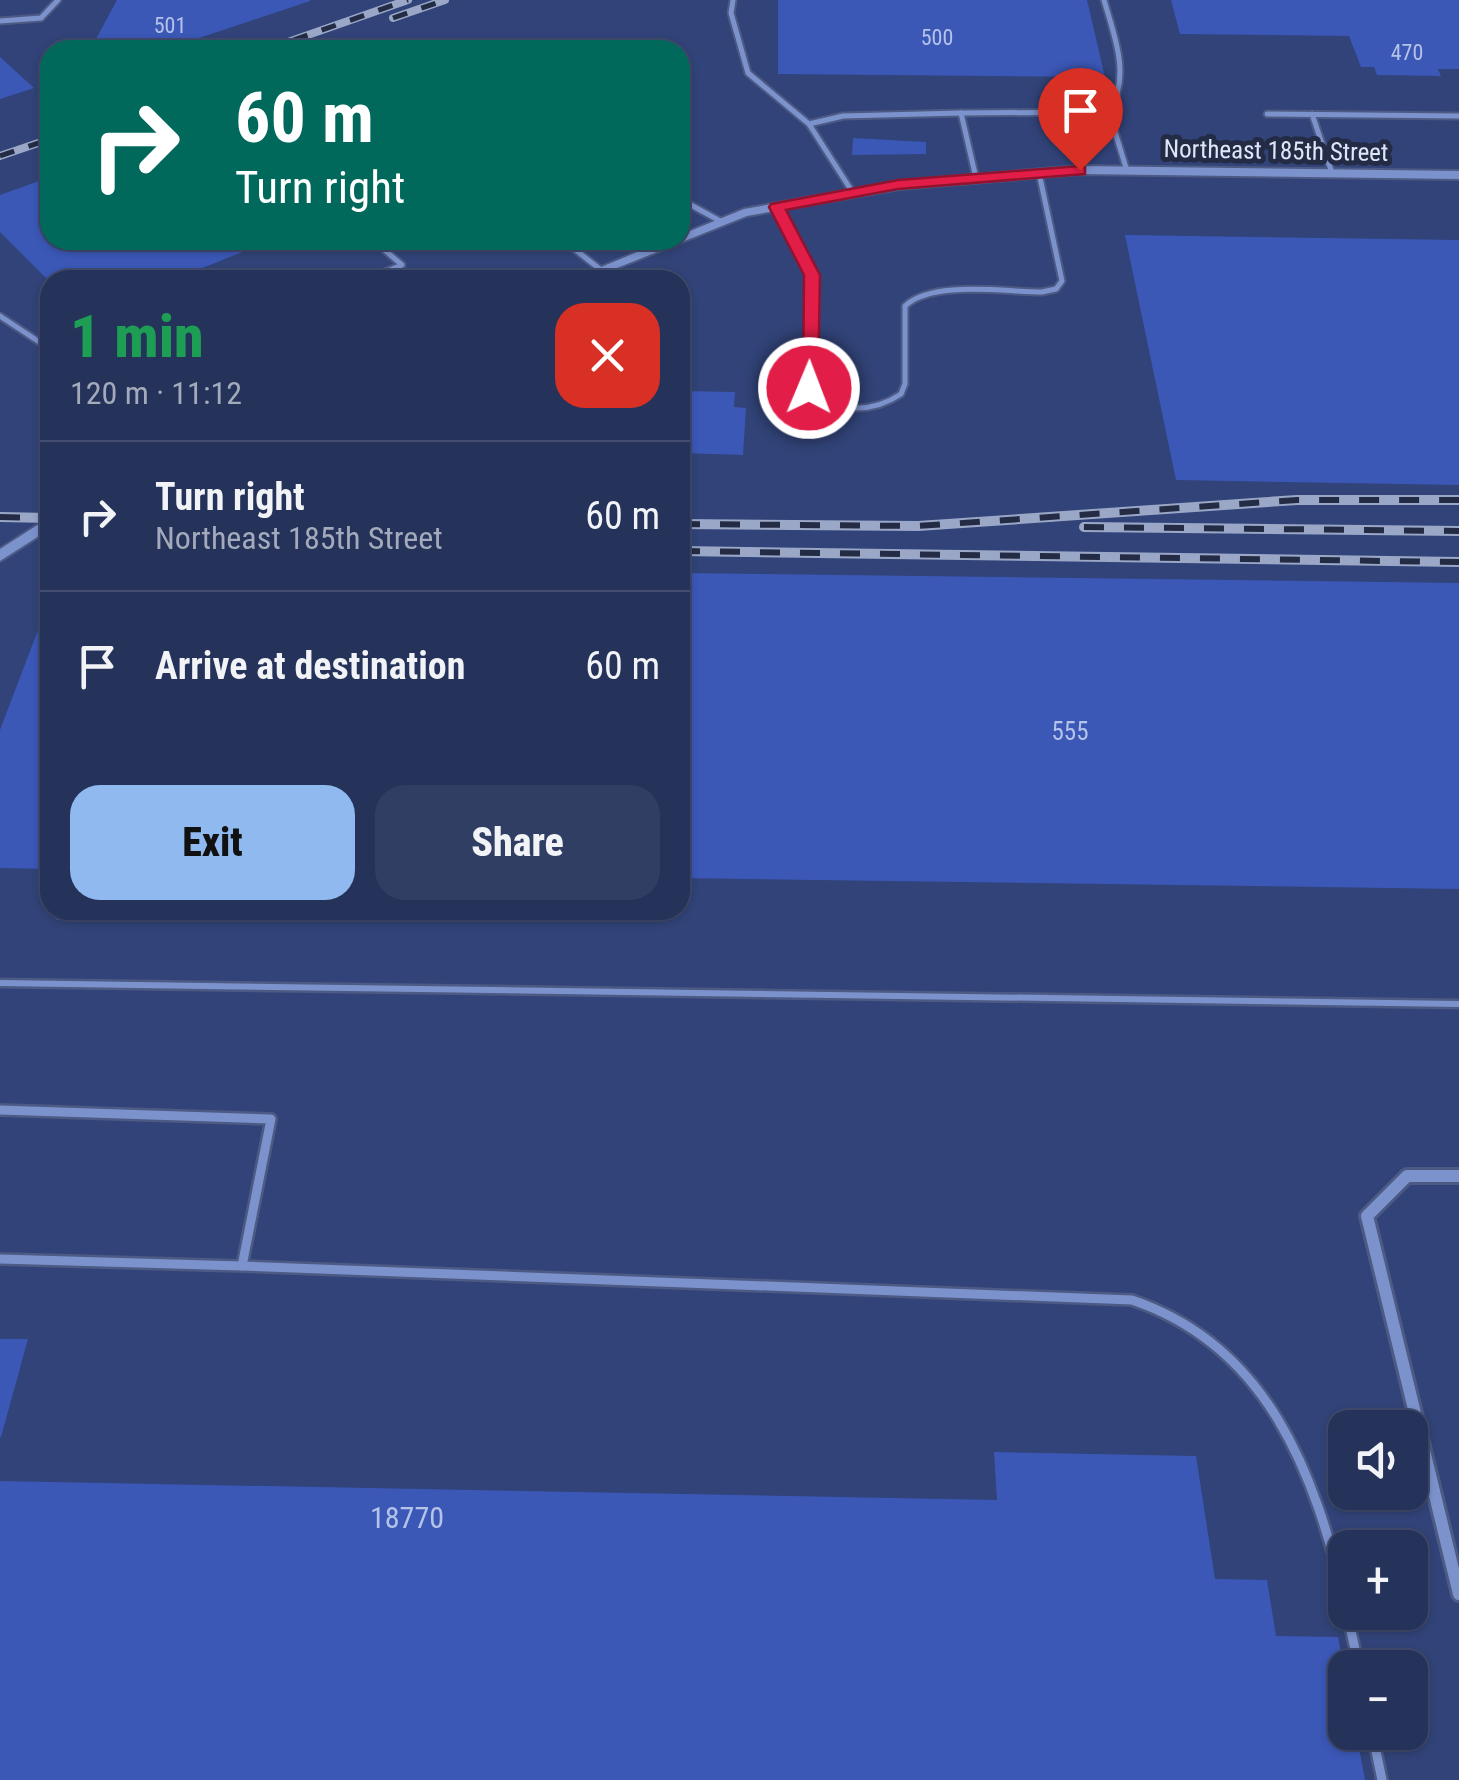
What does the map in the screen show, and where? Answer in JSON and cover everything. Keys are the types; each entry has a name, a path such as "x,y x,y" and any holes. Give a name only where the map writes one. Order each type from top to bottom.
{"street":[{"name":"Northeast 185th Street","path":"690,234 777,207 853,193 1039,173 1459,175"},
{"name":"Northeast 185th Street","path":"602,270 651,250"},
{"path":"0,556 40,529"},
{"path":"1459,1176 1406,1176 1367,1216 1459,1594"}],"lane":[{"path":"0,21 34,21 46,16 58,0"},
{"path":"733,0 731,13 748,72 809,124 853,193"},
{"path":"1104,0 1121,68 1119,100 1109,112"},
{"path":"961,112 976,178"},
{"path":"809,124 842,116 1109,112"},
{"path":"1109,112 1127,171"},
{"path":"1267,114 1459,116"},
{"path":"1312,114 1332,173"},
{"path":"777,207 812,275 809,388 816,396 840,407 880,406 902,394 905,306 912,298 922,292 938,291 1042,292 1056,289 1062,281 1039,173"},
{"path":"690,203 722,222"},
{"path":"385,250 402,264 388,270"},
{"path":"576,250 602,270"},
{"path":"0,316 40,342"},
{"path":"0,983 1459,1004"},
{"path":"0,1110 271,1119 242,1266"},
{"path":"0,1259 1132,1300 1175,1316 1213,1341 1246,1376 1308,1469 1328,1530"},
{"path":"1376,1750 1382,1780"}],"building":[{"path":"117,0 310,0 193,40 95,40"},
{"path":"778,0 1087,0 1105,77 778,74"},
{"path":"1171,0 1459,0 1459,69 1438,69 1441,76 1377,75 1374,67 1361,67 1349,36 1180,34"},
{"path":"0,57 34,88 0,99"},
{"path":"853,138 926,142 926,154 852,155"},
{"path":"40,181 40,250 248,250 197,270 40,272 0,232 0,195"},
{"path":"1125,235 1459,240 1459,485 1176,480"},
{"path":"690,391 735,392 734,407 746,408 743,455 690,453"},
{"path":"690,573 1459,583 1459,889 690,878"},
{"path":"40,625 40,869 0,868 0,730"},
{"path":"0,1339 28,1339 1,1437 0,1437"},
{"path":"994,1452 1196,1456 1215,1579 1267,1580 1276,1636 1338,1637 1340,1650 1328,1650 1328,1750 1359,1750 1365,1780 0,1780 0,1481 997,1500"}],"railway":[{"path":"294,40 408,0"},
{"path":"393,18 445,0"},
{"path":"0,156 40,142"},
{"path":"690,524 918,526 1297,500 1459,500"},
{"path":"0,517 40,518"},
{"path":"1084,527 1459,531"},
{"path":"690,551 1459,562"}],"route":[{"path":"809,388 812,275 777,207 898,184 1080,170"}]}
